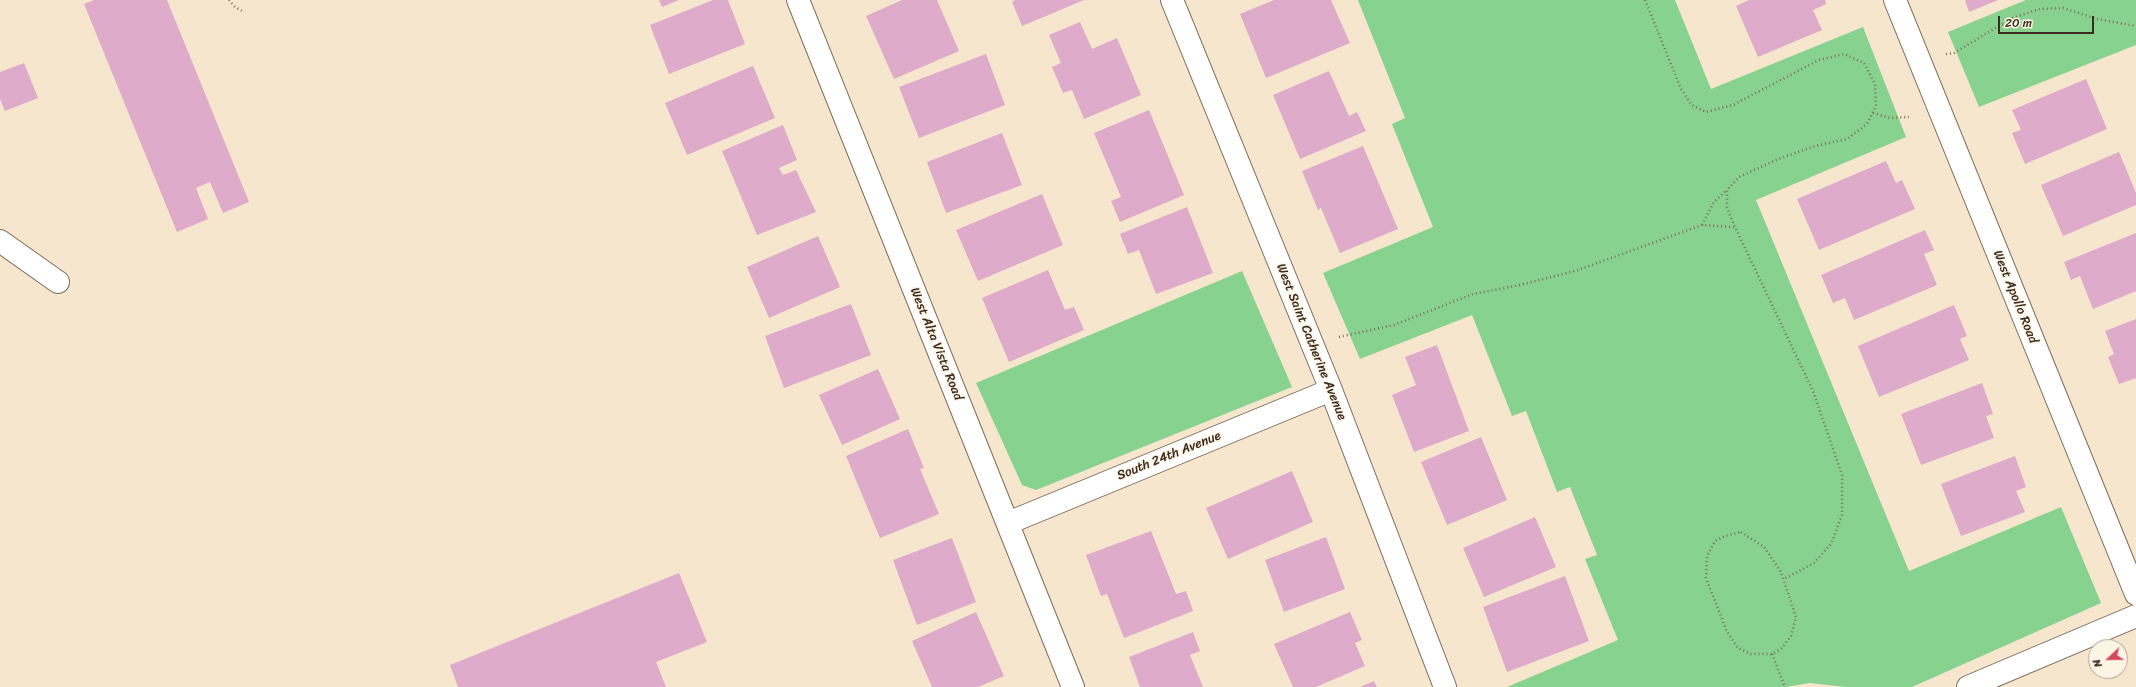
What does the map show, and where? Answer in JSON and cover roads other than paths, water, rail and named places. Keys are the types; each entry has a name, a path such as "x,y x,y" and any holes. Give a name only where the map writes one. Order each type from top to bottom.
{"street":[{"name":"West Alta Vista Road","path":"798,0 1073,687"},
{"name":"West Saint Catherine Avenue","path":"1172,0 1331,390 1445,687"},
{"name":"West Apollo Road","path":"1895,0 2136,594"},
{"path":"0,241 58,282"},
{"name":"South 24th Avenue","path":"1008,523 1331,390"},
{"path":"1968,687 2136,616"}]}
